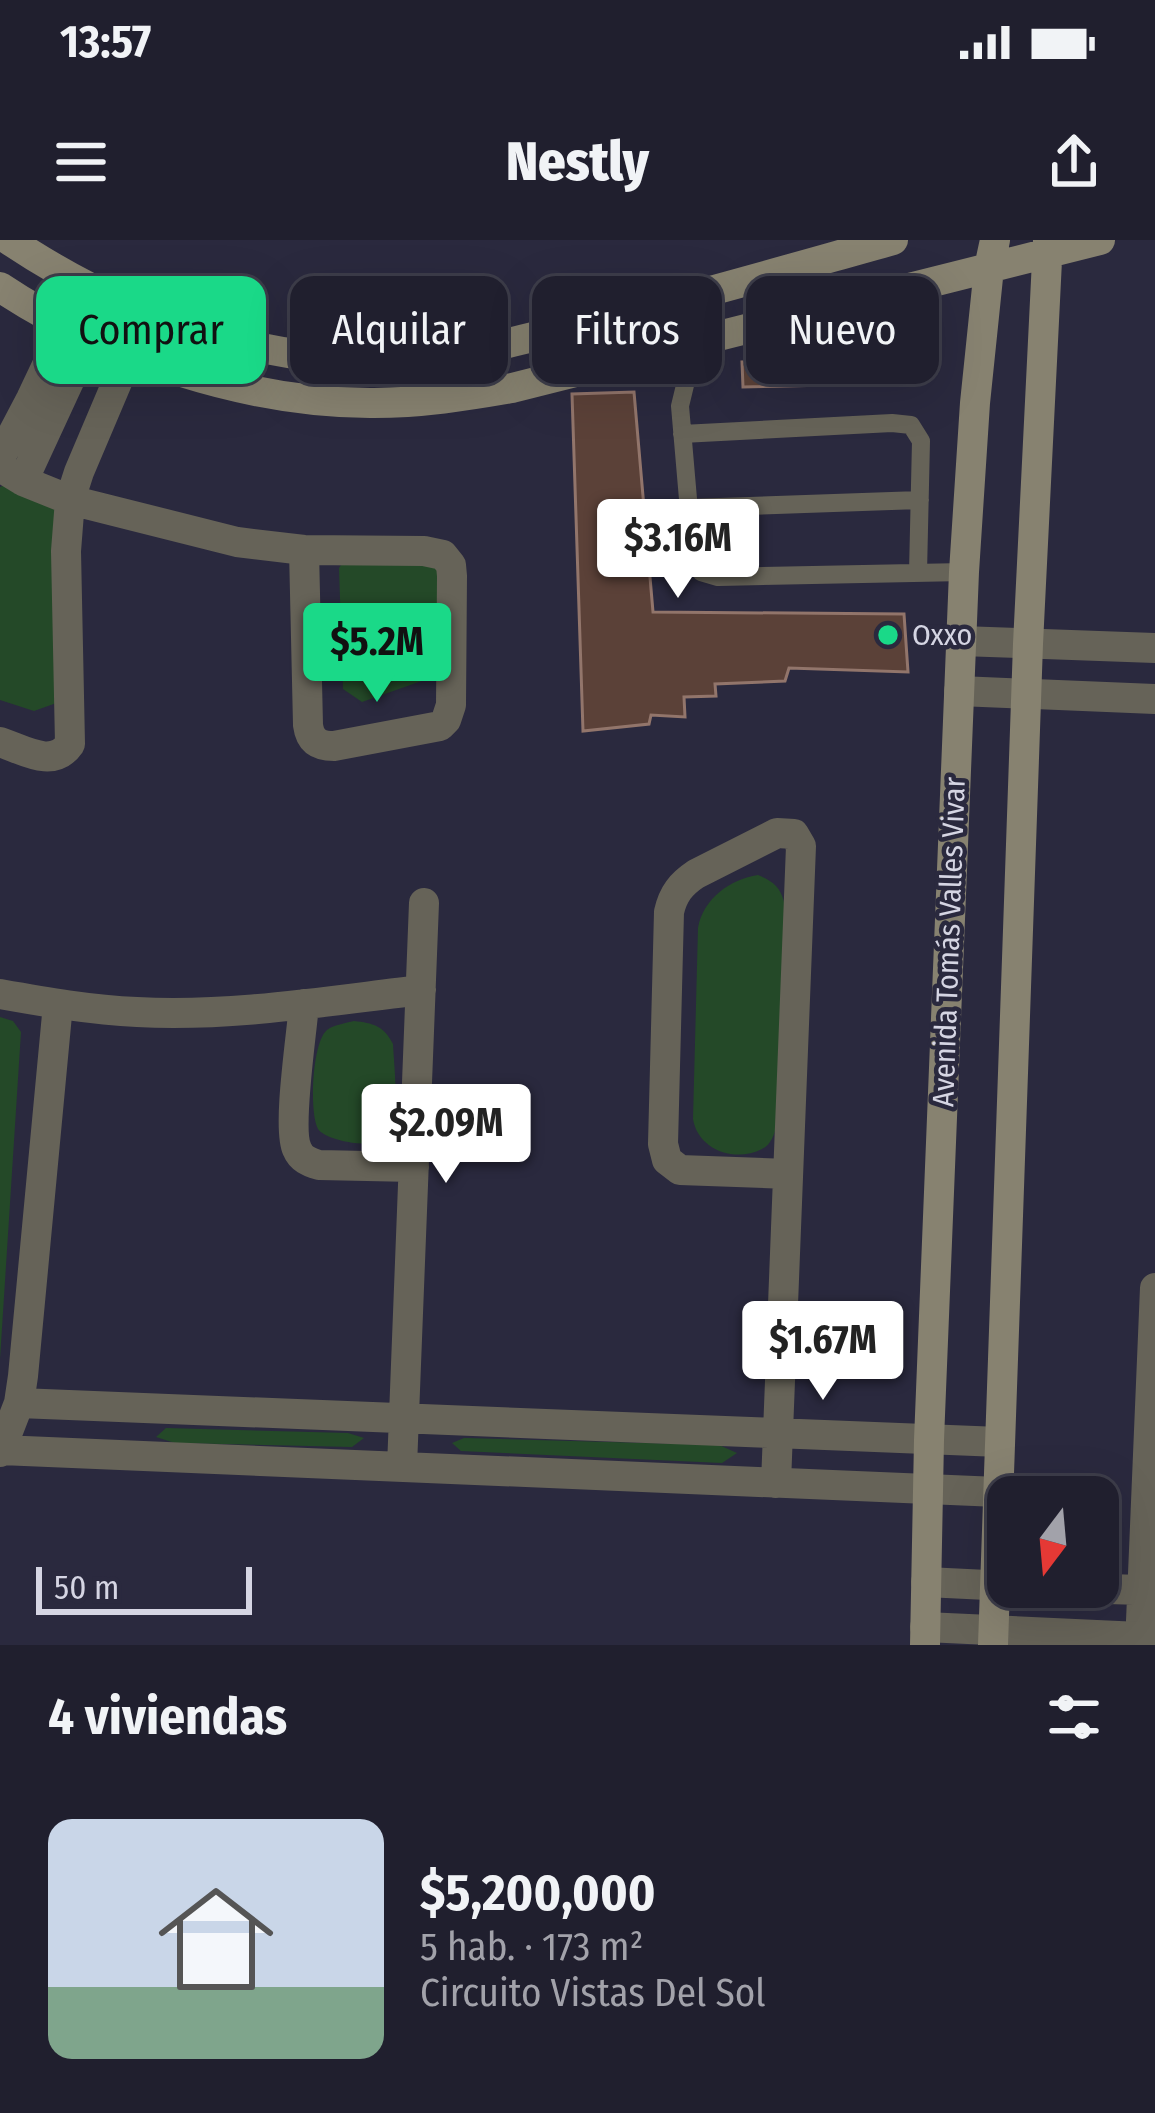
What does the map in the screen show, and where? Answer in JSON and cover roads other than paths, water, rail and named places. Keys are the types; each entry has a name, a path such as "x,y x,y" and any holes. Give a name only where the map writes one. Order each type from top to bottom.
{"main road":[{"path":"9,240 69,276"},
{"path":"266,347 308,356 360,359 453,354 702,294 892,240"},
{"path":"722,334 992,254 1100,240"},
{"path":"999,1476 1047,247"},
{"name":"Avenida Tomás Valles Vivar","path":"925,1636 964,572 975,403 992,254"},
{"path":"0,287 36,308"},
{"path":"232,384 278,396 374,403 420,401 532,383"},
{"path":"993,1638 998,1608"}],"street":[{"path":"0,458 45,384"},
{"path":"53,384 11,474 70,500 238,542 304,550 443,555 452,576 452,705 440,725 334,746 315,742 309,735 304,550"},
{"path":"0,742 55,758 70,744 66,551 70,500 116,384"},
{"path":"961,641 1155,648"},
{"path":"1104,697 1105,647"},
{"path":"959,691 1155,700"},
{"path":"776,1483 801,846 787,832 696,874 672,901 663,1144 667,1160 680,1170 788,1174"},
{"path":"402,1467 424,903"},
{"path":"0,994 58,1004 182,1013 421,990"},
{"path":"58,1004 20,1402 1,1451 987,1492"},
{"path":"304,1004 292,1129 298,1154 319,1165 414,1167"},
{"path":"925,1636 993,1638 1045,1632 1140,1641 1151,1472 1155,1288"},
{"path":"20,1402 1000,1442"},
{"path":"926,1582 987,1584"},
{"path":"1119,1589 1142,1590"},
{"path":"1043,1608 1045,1632"}],"lane":[{"path":"684,384 680,406 689,508 696,566 707,576 964,572"},
{"path":"682,434 911,425 921,441 918,573"},
{"path":"689,508 920,500"}],"place":[{"name":"Oxxo","path":"888,635"}]}
